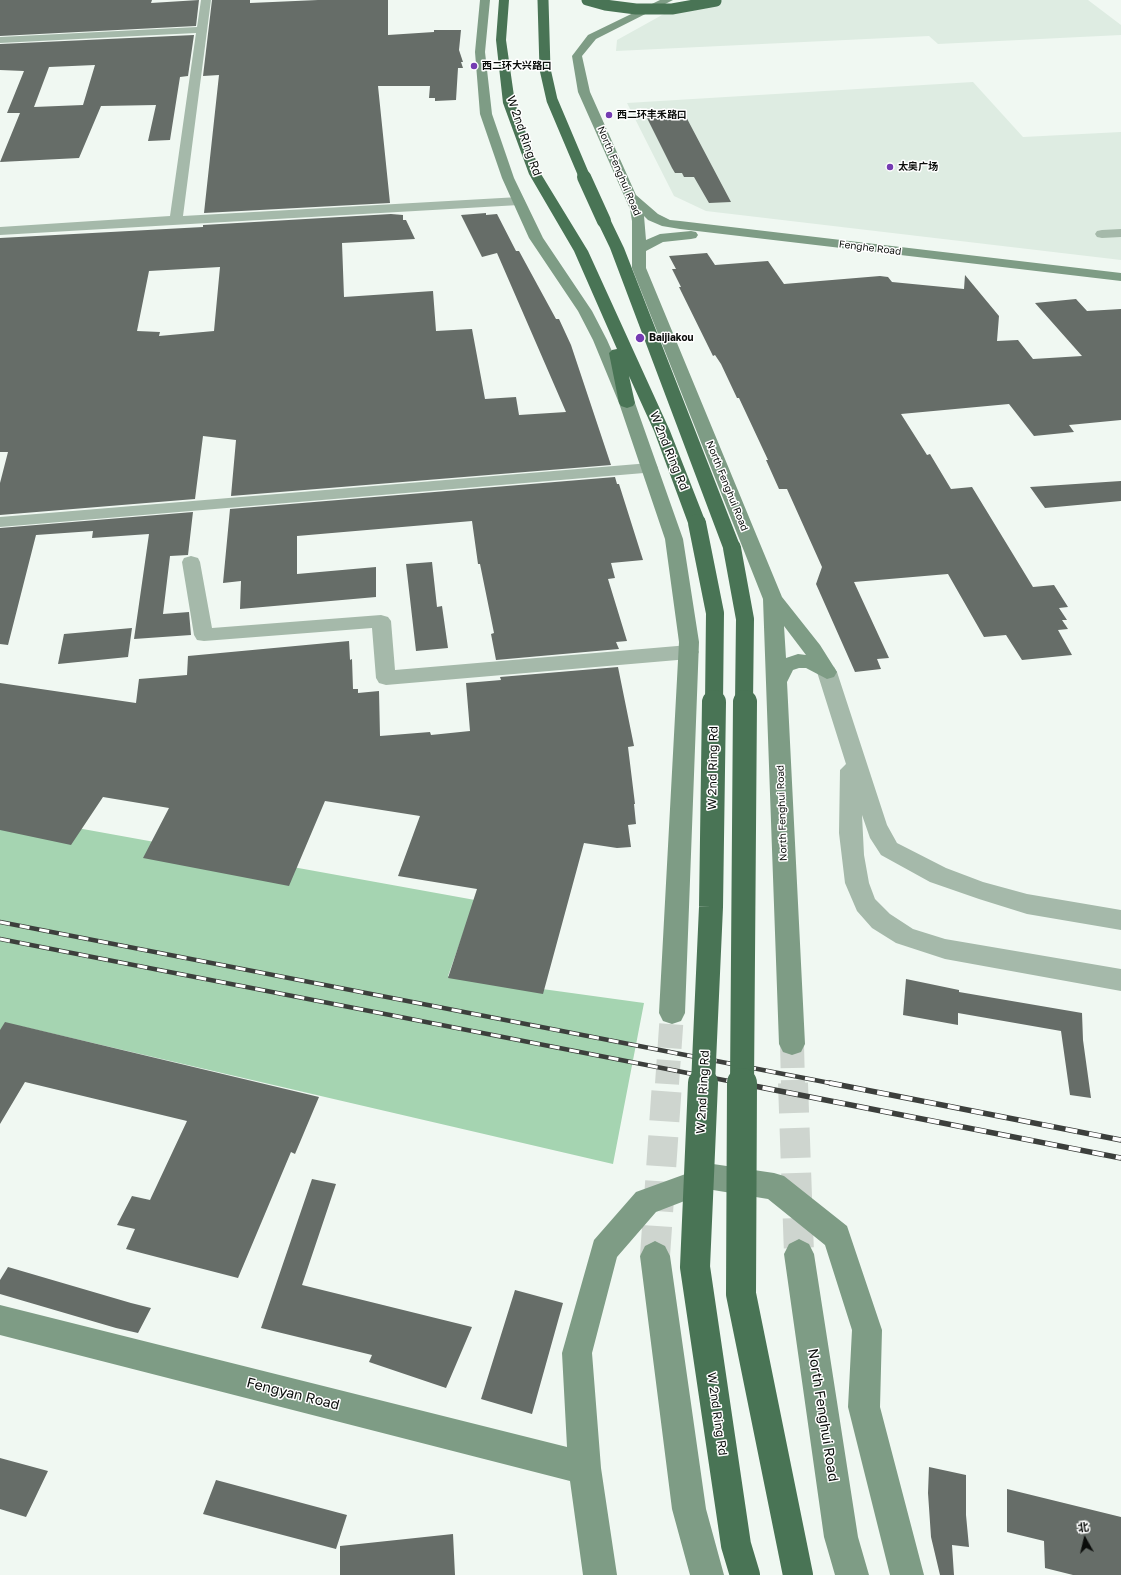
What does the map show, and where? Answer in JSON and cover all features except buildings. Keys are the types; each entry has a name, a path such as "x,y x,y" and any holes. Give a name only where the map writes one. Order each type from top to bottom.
{"highway":[{"path":"496,0 499,6 501,40"},
{"name":"W 2nd Ring Rd","path":"504,0 501,40 509,103 535,174 581,251 662,431 697,523 715,613 711,907 695,1267 736,1545 745,1575"},
{"name":"W 2nd Ring Rd","path":"543,0 545,69 552,100 566,137 617,248 732,548 745,619 741,1294 798,1575"},
{"path":"587,0 605,5 636,9 672,9 696,6 718,0"},
{"path":"617,248 639,268"},
{"path":"611,318 626,403"}],"main road":[{"path":"485,0 480,52 486,114 508,178 536,238 585,311 600,340 626,403 650,468 674,539 681,575 689,652 672,1014"},
{"name":"North Fenghui Road","path":"668,0 592,37 577,56 584,92 630,195 639,221 639,268 773,598 792,1044"},
{"name":"Fenghe Road","path":"630,195 653,217 667,223 1121,277"},
{"name":"Fenghe Road","path":"639,249 660,238 694,236 1121,285"},
{"path":"773,598 813,650 827,672"},
{"path":"777,681 780,672 786,665 798,661 810,662 827,672"},
{"path":"600,1575 585,1468 577,1353 604,1250 646,1202 713,1177 774,1186 836,1236 867,1330 864,1407 907,1575"},
{"name":"North Fenghui Road","path":"799,1254 842,1537 852,1575"},
{"path":"655,1256 688,1509 707,1575"},
{"name":"Fengyan Road","path":"0,1320 585,1468"}],"street":[{"path":"176,220 206,0"},
{"path":"0,40 202,30"},
{"path":"0,231 519,201"},
{"path":"1102,234 1121,233"},
{"path":"0,522 650,468"},
{"path":"191,562 204,635 381,621 386,678 689,652"},
{"path":"827,672 851,751 881,838 889,849 938,875 979,890 1027,904 1121,920"},
{"path":"851,751 850,833 852,855 857,883 865,904 880,921 905,936 945,949 1121,980"}],"shaded area":[{"path":"699,0 1088,0 1121,25 1121,35 938,44 929,36 616,51 617,40 662,15"},
{"name":"太奥广场","path":"973,82 1023,137 1121,132 1121,260 706,211 674,196 627,103"}],"green space":[{"path":"0,814 475,900 448,976 644,1003 613,1164 20,1026 0,1045"}],"tunnel":[{"path":"667,1084 672,1013"},
{"path":"792,1044 793,1084"},
{"path":"655,1256 667,1083"},
{"path":"793,1083 799,1254"}],"railway":[{"path":"0,922 835,1084"},
{"path":"0,939 744,1084"},
{"path":"739,1083 1121,1158"},
{"path":"830,1083 1121,1140"}],"place":[{"name":"西二环大兴路口","path":"474,66"},
{"name":"西二环丰禾路口","path":"609,115"},
{"name":"太奥广场","path":"890,167"},
{"name":"Baijiakou","path":"640,338"}]}
